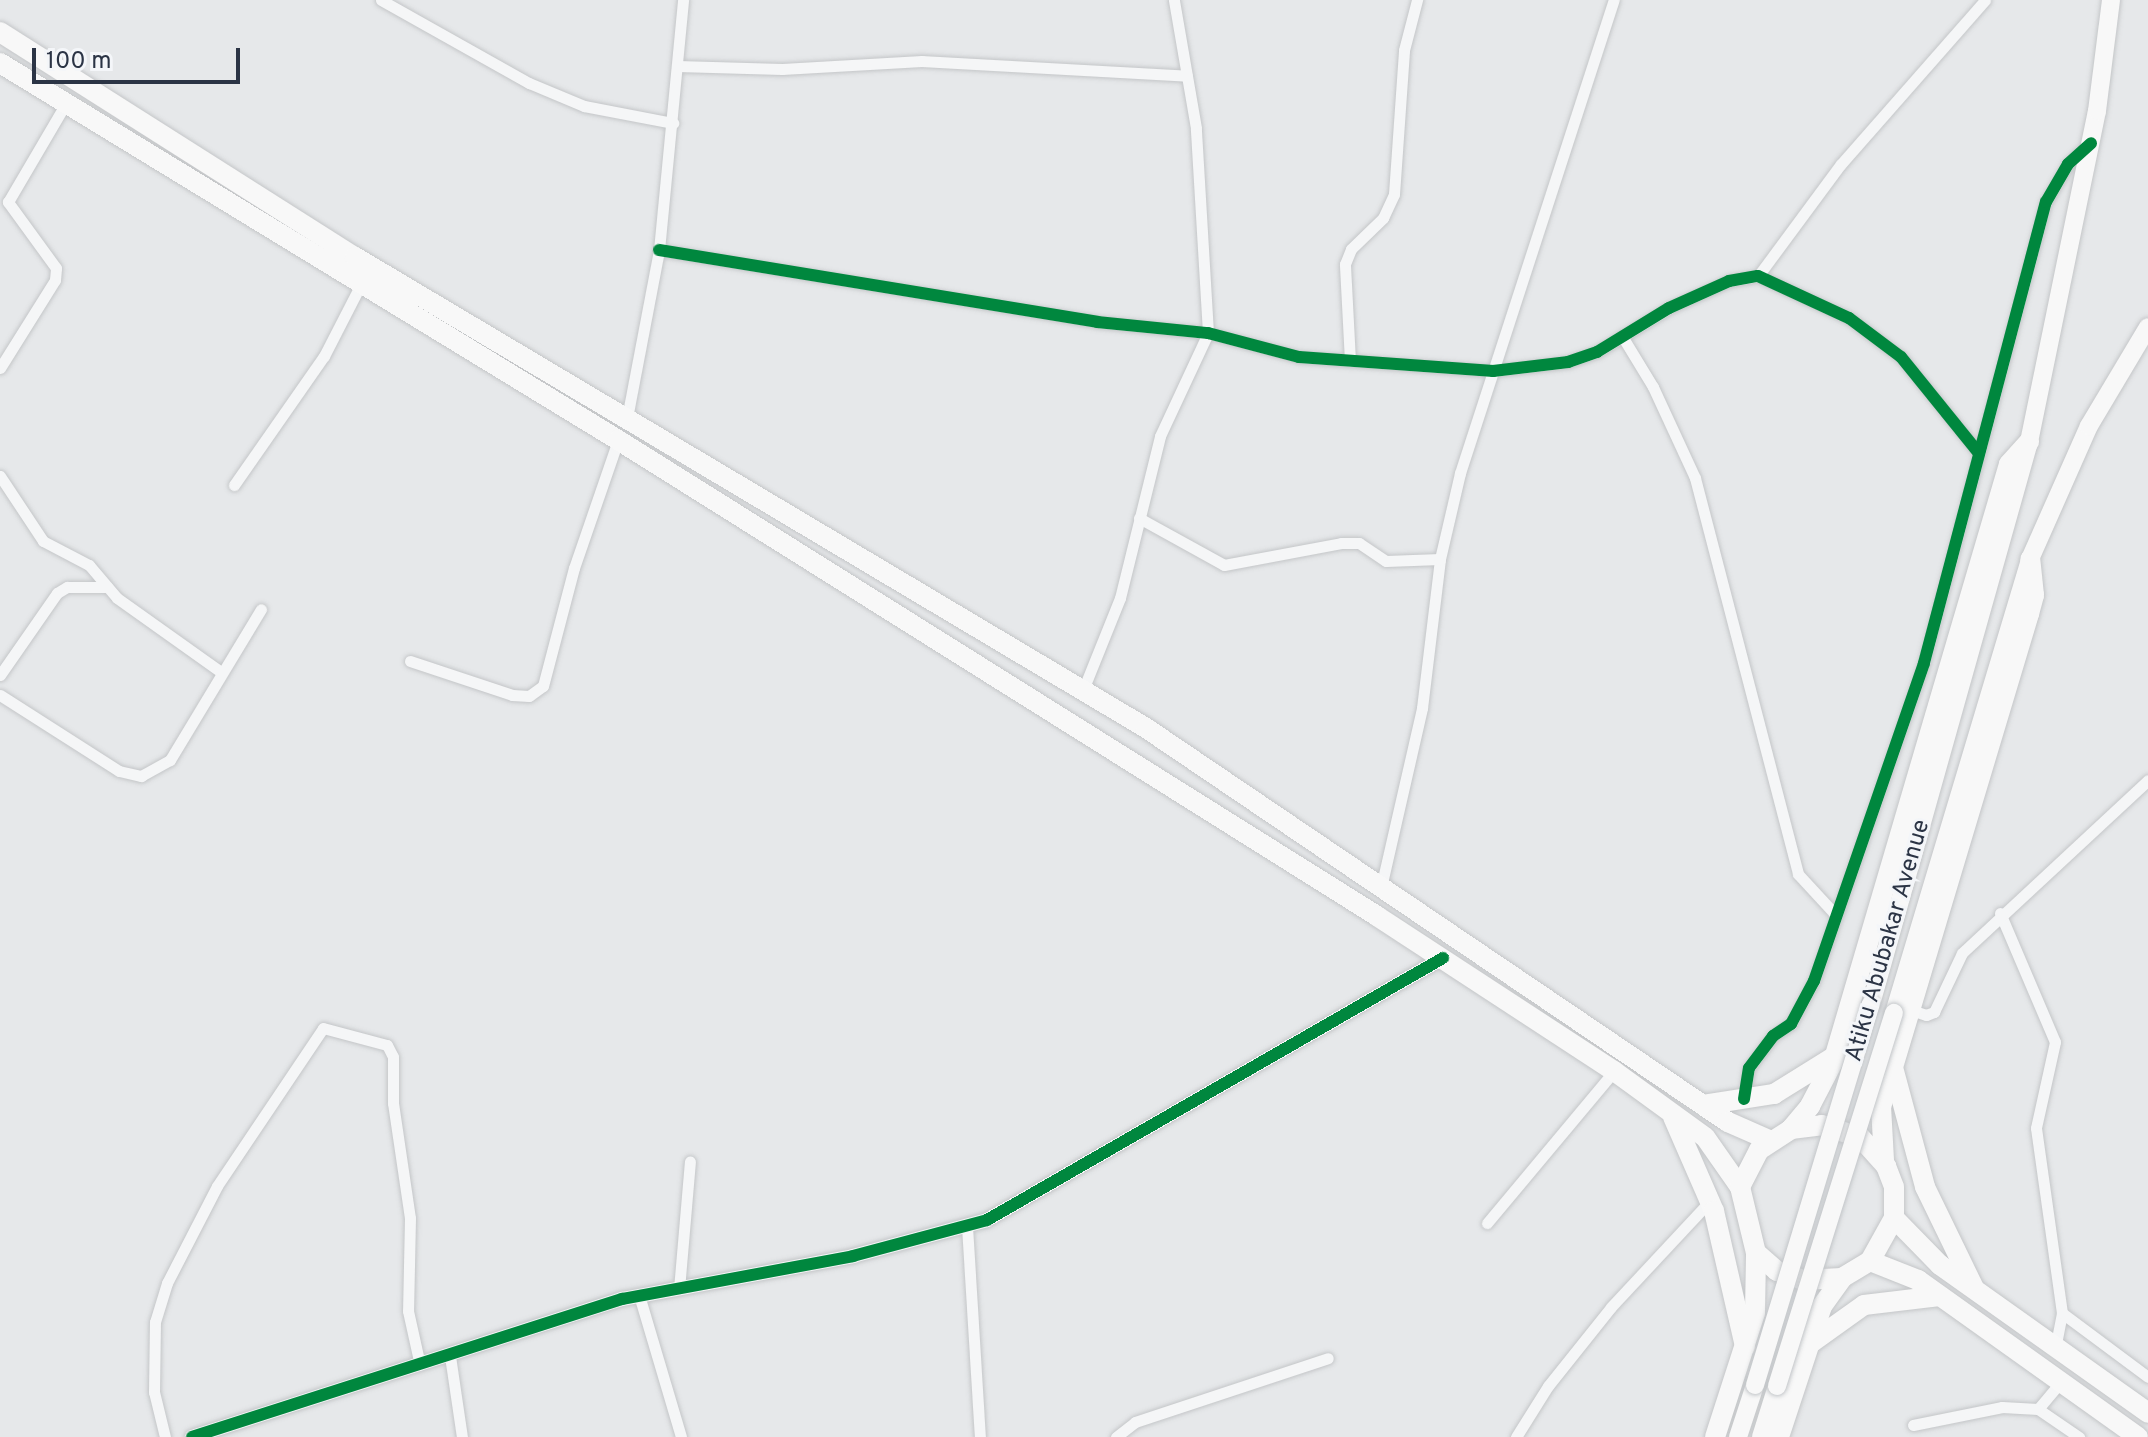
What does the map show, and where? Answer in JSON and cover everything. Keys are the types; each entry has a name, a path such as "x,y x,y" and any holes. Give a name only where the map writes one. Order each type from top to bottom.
{"highway":[{"path":"0,32 370,266 1083,690 1382,883 1703,1105 1745,1132 1769,1140"},
{"path":"0,63 618,440 1443,958 1614,1071 1718,1150 1740,1187 1756,1253 1758,1291 1745,1346 1715,1437"},
{"path":"1791,1129 1819,1091 1835,1056 2009,464 2029,442"},
{"path":"1779,1437 1822,1306 1842,1278 1870,1261 1894,1218 1894,1187 1886,1166 1879,1120 1894,1067 1902,1011 2029,614 2030,559"},
{"path":"1703,1105 1744,1099 1794,1086 1835,1056"},
{"path":"1894,1067 1925,1187 1977,1295"},
{"path":"1671,1113 1710,1200 1745,1346"},
{"path":"1740,1187 1750,1161 1769,1140 1791,1129 1822,1125 1848,1131 1870,1145 1886,1166"},
{"path":"1894,1218 1977,1295 2148,1413"},
{"path":"1756,1253 1790,1277 1842,1278"},
{"path":"1870,1261 1907,1274 2138,1437"},
{"path":"1808,1345 1864,1305 1939,1296"}],"main road":[{"name":"Atiku Abubakar Avenue","path":"1738,1437 1871,1004 2029,442 2091,143 2111,0"},
{"path":"2030,559 2089,426 2148,327"},
{"name":"Atiku Abubakar Avenue","path":"1761,1437 1902,1011"}],"street":[{"path":"381,0 448,42 542,89 584,106 673,123"},
{"path":"627,418 659,250 683,0"},
{"path":"1083,690 1120,598 1160,436 1208,333 1196,128 1174,0"},
{"path":"1350,361 1345,264 1351,249 1383,218 1394,194 1404,50 1417,0"},
{"path":"1382,883 1422,708 1440,559 1493,371 1614,0"},
{"path":"659,250 1097,322 1208,333 1299,357 1493,371 1568,362 1597,352 1717,287 1758,276 1841,164 1985,0"},
{"path":"677,66 782,69 922,61 1187,76"},
{"path":"0,368 55,280 56,268 4,202 65,105"},
{"path":"1744,1099 1749,1068 1760,1050 1804,1005 1924,663 2046,202 2068,164 2091,143"},
{"path":"234,485 324,356 370,266"},
{"path":"1758,276 1849,318 1901,357 1978,452"},
{"path":"1622,336 1653,387 1695,478 1798,874 1834,913"},
{"path":"410,661 512,695 529,696 543,686 574,568 618,440"},
{"path":"0,476 43,541 89,565 107,587 221,672"},
{"path":"1139,518 1224,565 1341,543 1359,543 1386,561 1440,559"},
{"path":"0,675 57,593 67,587 107,587"},
{"path":"0,695 119,771 141,776 170,760 261,609"},
{"path":"1902,1011 1926,1015 1939,1007 1962,953 2000,913 2148,780"},
{"path":"2000,913 2055,1042 2036,1128 2062,1313 2055,1349"},
{"path":"192,1437 639,1295 853,1256 967,1226 1033,1196 1443,958"},
{"path":"165,1437 154,1378 155,1322 167,1283 217,1186 323,1028 387,1045 393,1057 393,1103 410,1218 408,1311 420,1365"},
{"path":"1487,1223 1614,1071"},
{"path":"679,1289 690,1161"},
{"path":"1516,1437 1548,1386 1611,1307 1710,1200"},
{"path":"967,1226 980,1437"},
{"path":"639,1295 681,1437"},
{"path":"2062,1313 2148,1377"},
{"path":"450,1356 462,1437"},
{"path":"1116,1437 1135,1422 1328,1358"},
{"path":"2038,1409 2060,1383"},
{"path":"1913,1425 2002,1407 2038,1409 2079,1437"}],"cycle path":[{"path":"1744,1099 1749,1068 1773,1036 1791,1024 1814,981 1924,663 2046,202 2068,164 2091,143"},
{"path":"659,250 1097,322 1208,333 1299,357 1493,371 1568,362 1597,352 1669,308 1729,281 1758,276 1849,318 1901,357 1978,452"},
{"path":"192,1437 622,1299 853,1256 987,1220 1443,958"}]}
